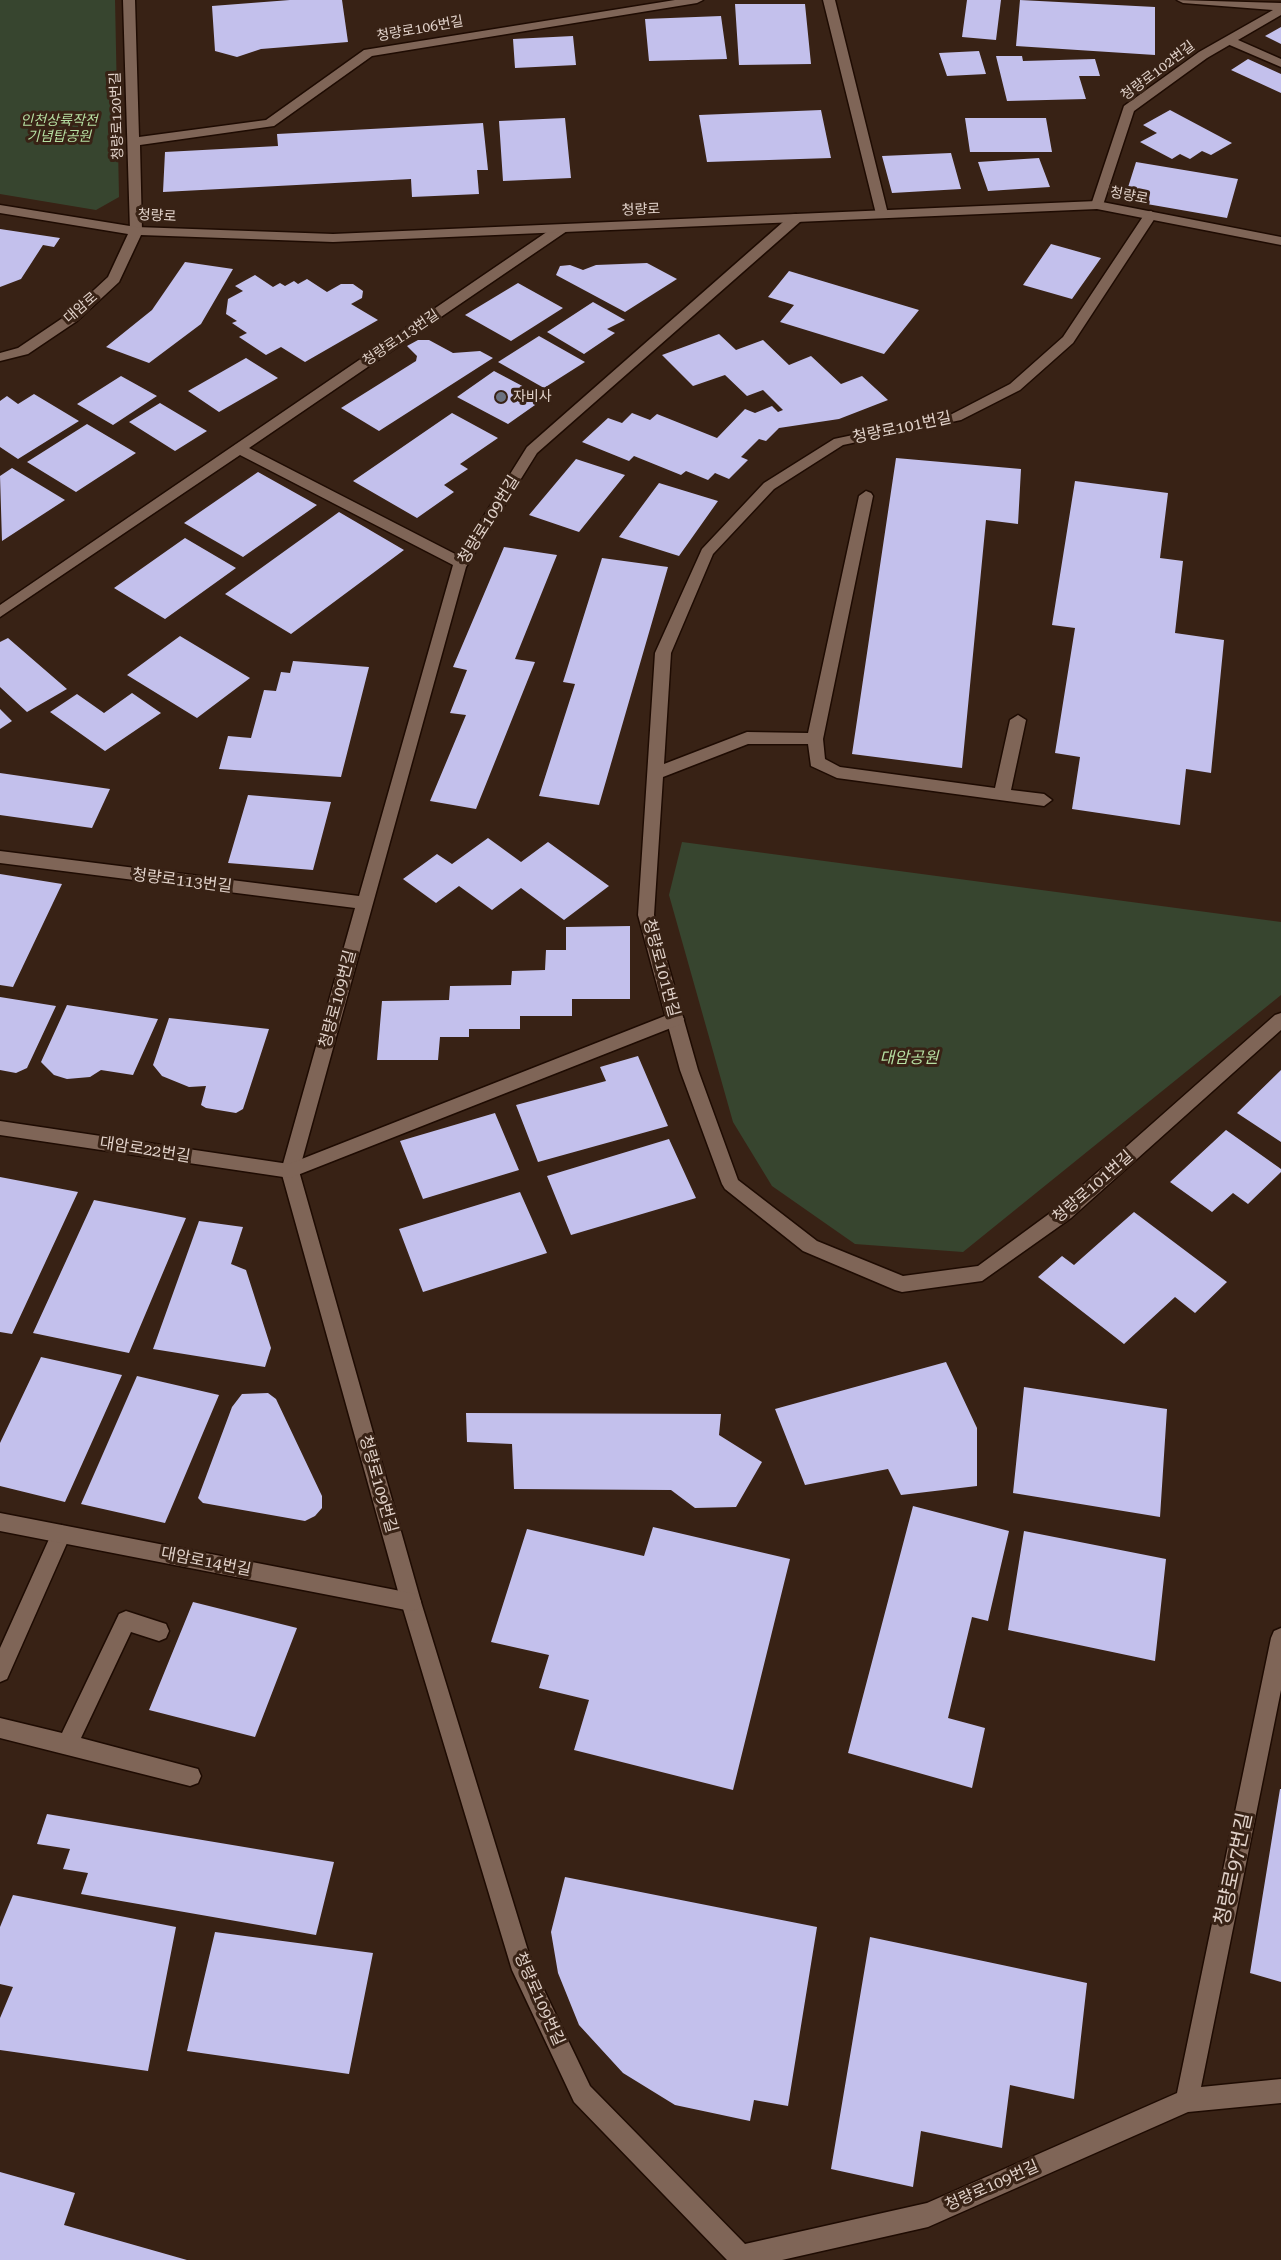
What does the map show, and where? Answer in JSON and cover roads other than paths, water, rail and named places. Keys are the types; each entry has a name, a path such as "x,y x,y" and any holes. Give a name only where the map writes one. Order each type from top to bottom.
{"street":[{"name":"청량로120번길","path":"129,0 136,231"},
{"name":"청량로106번길","path":"133,142 270,123 368,53 698,0"},
{"path":"829,0 882,214"},
{"path":"1183,0 1281,8"},
{"name":"청량로102번길","path":"1097,205 1128,109 1203,55 1281,8"},
{"path":"1229,40 1281,63"},
{"name":"청량로","path":"0,209 136,231 333,238 1097,205 1281,240"},
{"name":"청량로101번길","path":"1151,216 1068,340 1015,387 956,417 839,442 769,486 707,552 663,653 646,915 689,1070 731,1184 810,1246 902,1284 982,1273 1064,1213 1281,1020"},
{"name":"청량로109번길","path":"796,218 532,450 461,563 290,1171 411,1602 523,1970 582,2094 741,2258 928,2215 1187,2100 1281,2091"},
{"name":"청량로113번길","path":"0,612 562,228"},
{"name":"대암로","path":"0,357 23,351 72,318 114,279 136,231"},
{"path":"239,449 461,563"},
{"path":"866,496 815,739 817,762 837,772 1044,800"},
{"path":"1002,794 1018,720"},
{"path":"655,774 747,738 815,739"},
{"name":"청량로113번길","path":"0,857 365,903"},
{"path":"290,1171 675,1018"},
{"name":"대암로22번길","path":"0,1128 290,1171"},
{"name":"대암로14번길","path":"0,1522 411,1602"},
{"path":"0,1672 60,1534"},
{"path":"67,1745 126,1621 159,1631"},
{"name":"청량로97번길","path":"1187,2100 1281,1638"},
{"path":"0,1728 190,1776"}],"place":[{"name":"자비사","path":"501,397"}],"park label":[{"name":"인천상륙작전 기념탑공원","path":"59,130"},
{"name":"대암공원","path":"909,1058"}]}
